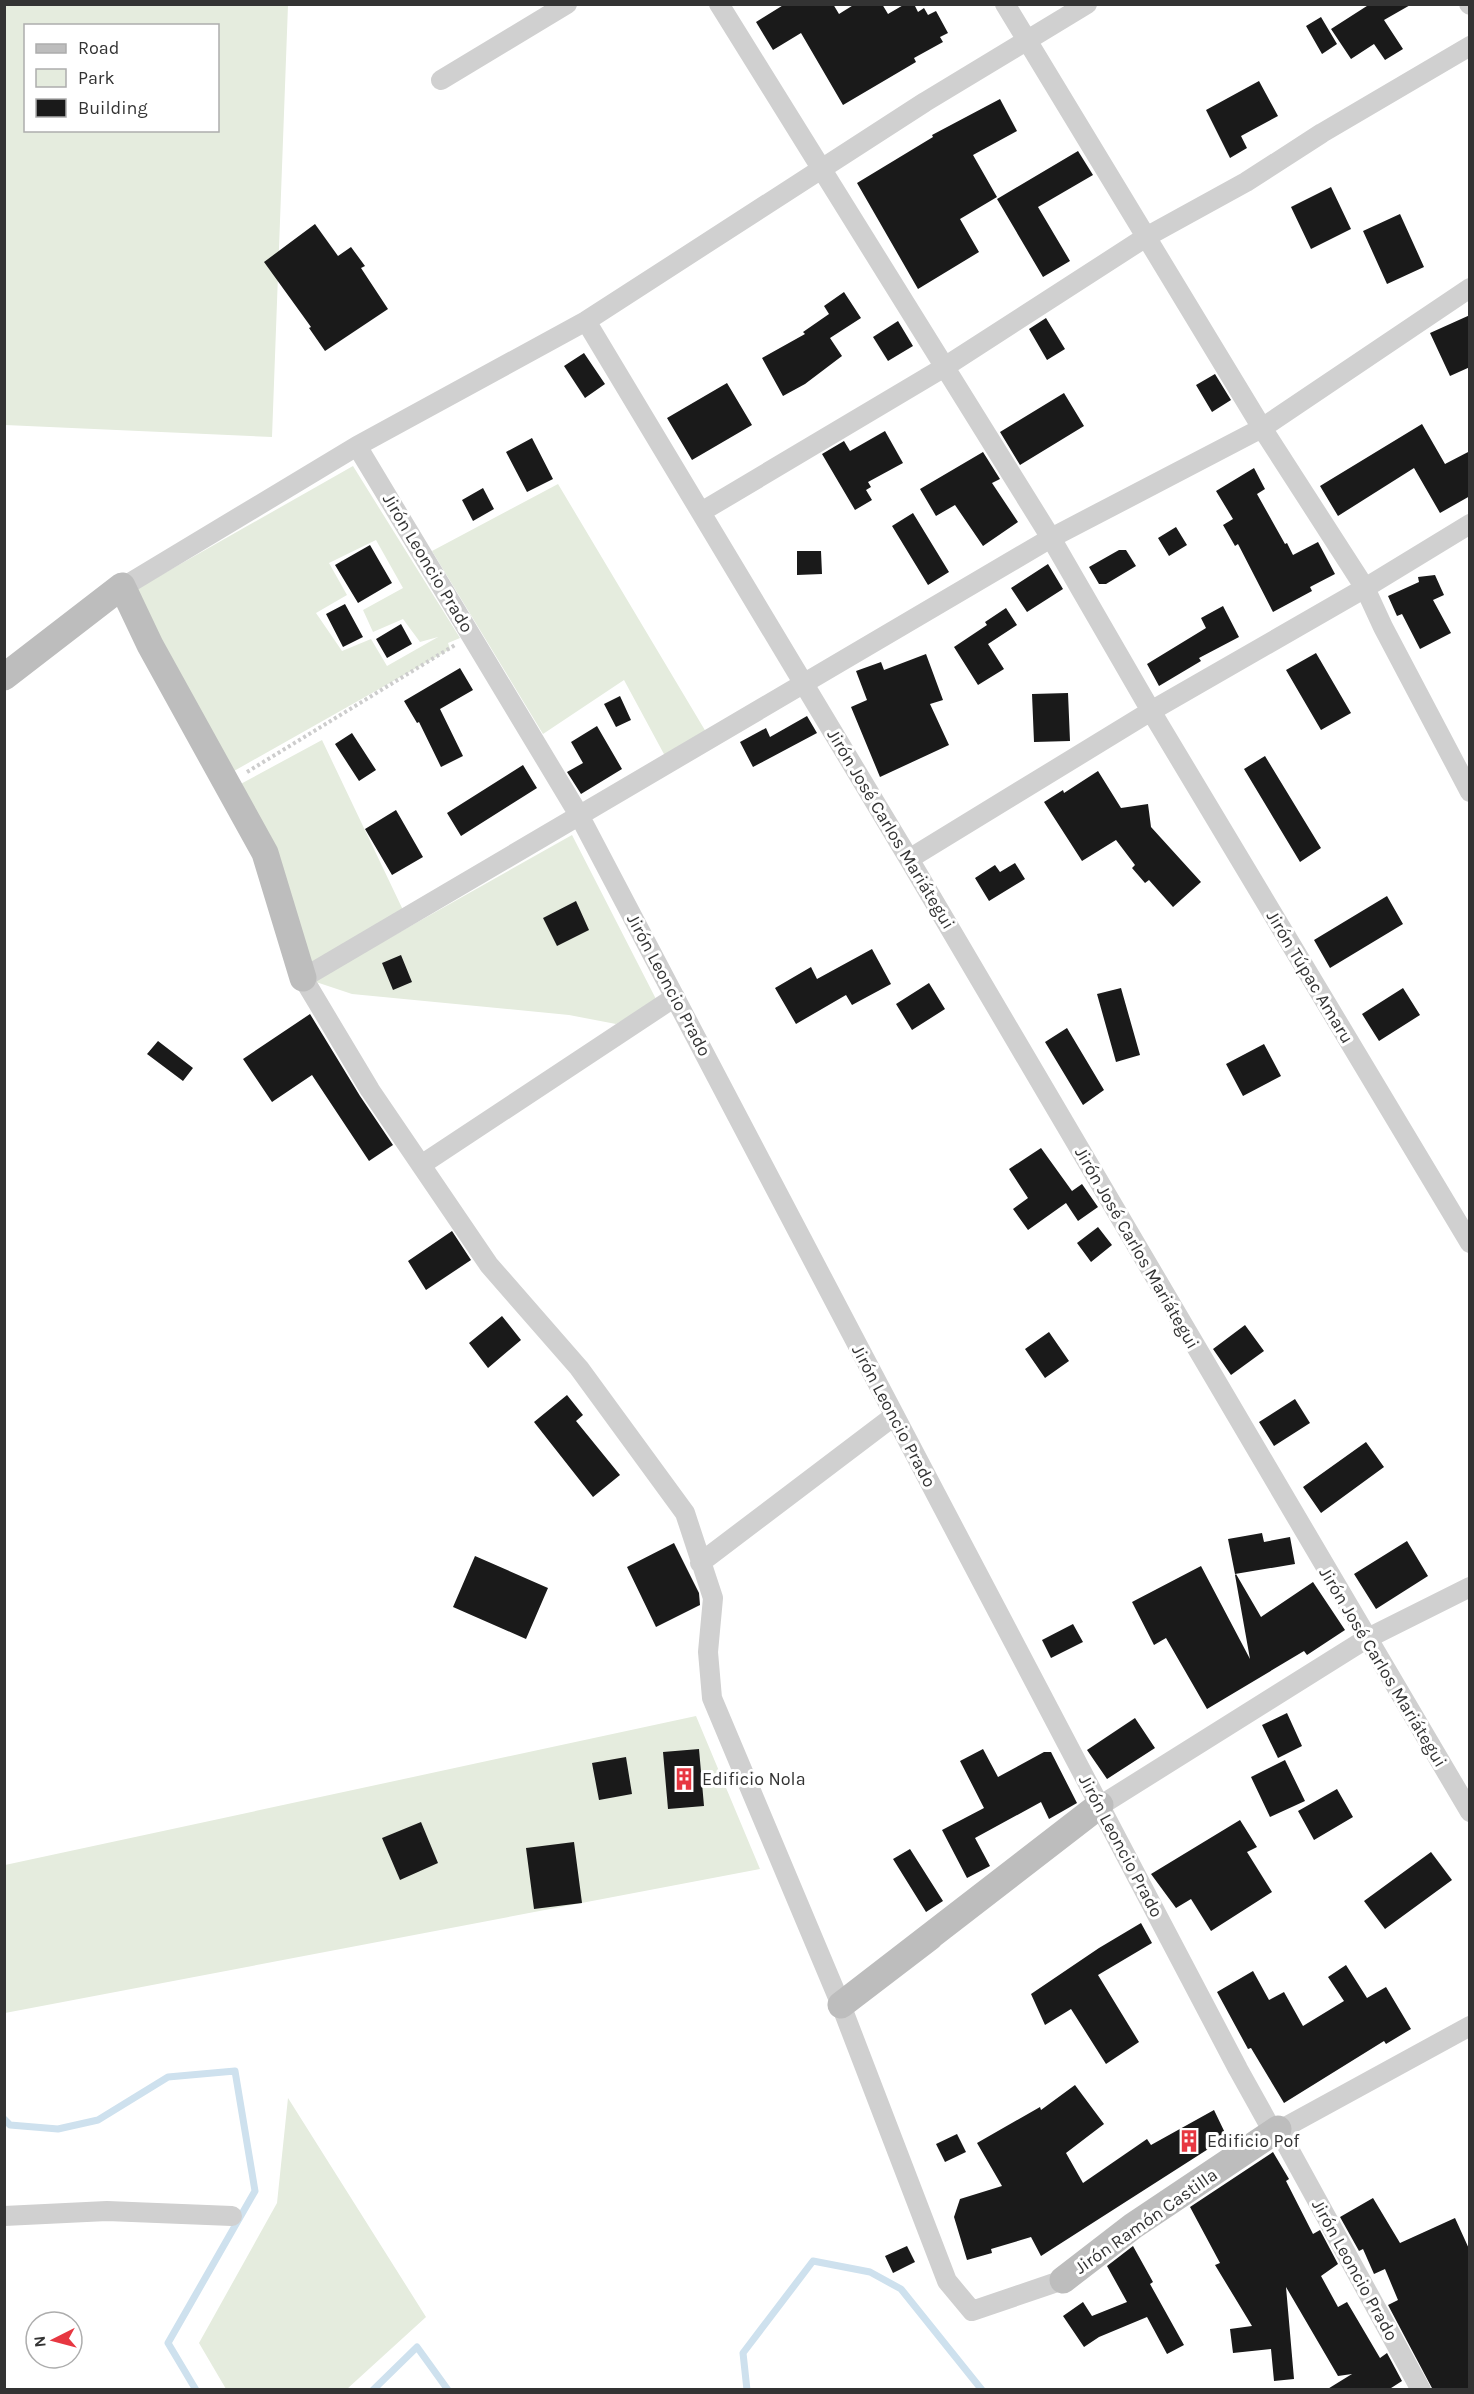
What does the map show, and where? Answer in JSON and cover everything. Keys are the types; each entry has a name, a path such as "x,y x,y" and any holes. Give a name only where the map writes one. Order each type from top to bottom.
{"street":[{"path":"441,80 567,4"},
{"name":"Jirón Túpac Amaru","path":"719,4 943,368 1051,538 1151,711 1470,1243"},
{"path":"1005,4 1262,428 1365,588 1383,627 1470,792"},
{"path":"4,677 122,586 357,446 586,321 925,102 1087,4"},
{"path":"701,512 943,368 1146,237 1246,182 1322,133 1470,46"},
{"path":"303,978 1051,538 1262,428 1470,288"},
{"name":"Jirón José Carlos Mariátegui","path":"586,321 909,859 1366,1639 1470,1812"},
{"name":"Jirón Leoncio Prado","path":"357,446 579,815 1248,2087 1268,2123 1278,2129 1421,2390"},
{"path":"909,859 1151,711 1365,588 1470,524"},
{"path":"122,586 150,645 265,853 303,978 370,1090 489,1265 579,1368 685,1513 713,1598 708,1652 712,1698 841,2005 1100,1805 1366,1639 1470,1587"},
{"path":"421,1165 675,997"},
{"path":"700,1563 894,1416"},
{"name":"Jirón Ramón Castilla","path":"841,2005 947,2281 972,2311 1063,2280 1133,2226 1278,2129 1470,2026"},
{"path":"4,2216 107,2211 232,2216"}],"path":[{"path":"227,784 450,649 469,633"}],"green space":[{"path":"5,5 288,5 272,437 5,425"},
{"path":"353,466 460,638 448,643 450,649 234,771 133,591","holes":["376,540 403,588 363,610 373,632 403,619 420,642 438,637 387,666 371,639 342,651 316,613 347,595 329,563"]},
{"path":"558,484 706,732 665,756 624,680 543,734 432,551"},
{"path":"322,740 403,910 307,967 235,787"},
{"path":"572,835 657,1001 616,1024 569,1015 352,994 313,981"},
{"path":"696,1716 760,1869 5,2013 5,1865"},
{"path":"288,2098 426,2317 347,2389 226,2389 199,2343 277,2203"}],"building":[{"path":"785,4 833,4 839,14 855,4 882,4 888,14 905,4 914,4 918,12 924,8 928,15 936,11 948,33 940,37 943,42 914,58 916,62 843,105 801,33 773,50 756,22"},
{"path":"1370,4 1412,4 1384,20 1403,49 1385,60 1374,44 1351,59 1331,29"},
{"path":"1321,17 1337,44 1322,54 1306,26"},
{"path":"1259,81 1278,116 1241,136 1247,148 1230,158 1206,110"},
{"path":"1000,99 1017,131 973,155 997,197 960,219 979,252 918,289 857,183 933,137 932,135"},
{"path":"1078,151 1093,175 1038,207 1070,261 1043,277 997,199"},
{"path":"1331,187 1351,229 1311,249 1291,207"},
{"path":"1400,214 1424,267 1387,284 1363,231"},
{"path":"315,224 338,256 351,247 365,266 361,268 388,309 325,351 309,328 311,327 264,262"},
{"path":"844,292 861,318 830,338 842,356 805,384 783,396 762,358 805,334 803,332 829,314 824,306"},
{"path":"1470,315 1470,367 1450,376 1430,333"},
{"path":"1046,318 1065,349 1047,360 1029,329"},
{"path":"898,321 913,346 888,361 873,337"},
{"path":"584,353 605,384 585,398 564,366"},
{"path":"1215,374 1231,400 1212,412 1196,385"},
{"path":"727,383 752,425 692,460 667,418"},
{"path":"1064,393 1084,426 1020,465 1000,432"},
{"path":"1422,424 1445,464 1470,451 1470,496 1440,513 1414,468 1338,516 1320,486"},
{"path":"885,431 903,463 868,482 871,487 866,490 872,500 855,510 822,454 844,441 850,451"},
{"path":"532,438 553,479 527,492 506,452"},
{"path":"983,452 1000,479 992,483 1018,522 983,546 955,505 936,516 920,489"},
{"path":"1254,468 1265,489 1257,494 1293,555 1318,542 1335,574 1310,587 1312,591 1273,612 1238,544 1235,546 1223,525 1233,519 1216,491"},
{"path":"483,488 494,509 473,521 462,500"},
{"path":"913,513 949,572 928,585 892,526"},
{"path":"1176,527 1187,545 1169,556 1158,538"},
{"path":"370,545 392,583 358,603 335,565"},
{"path":"1119,550 1126,550 1136,566 1106,584 1099,584 1089,567"},
{"path":"797,551 821,551 822,574 797,575"},
{"path":"1048,564 1063,589 1027,612 1011,588"},
{"path":"1435,575 1444,595 1433,600 1451,633 1420,649 1402,614 1397,616 1388,596 1419,582 1418,577"},
{"path":"345,604 363,637 343,647 326,614"},
{"path":"1223,606 1239,637 1199,658 1201,661 1159,686 1147,664 1206,628 1201,618"},
{"path":"1006,608 1017,625 988,644 1004,669 978,685 954,647 987,625 985,622"},
{"path":"401,624 412,644 387,658 376,639"},
{"path":"1316,653 1351,713 1321,730 1286,670"},
{"path":"926,654 943,700 930,704 949,745 880,777 851,707 867,700 856,671 881,662 884,670"},
{"path":"460,668 473,690 440,709 463,756 441,767 419,722 417,723 404,701"},
{"path":"1068,693 1070,741 1034,742 1032,694"},
{"path":"620,696 631,720 616,727 604,704"},
{"path":"807,716 817,733 753,767 740,742 766,728 770,737"},
{"path":"597,726 622,769 581,794 567,772 583,763 571,742"},
{"path":"352,733 376,770 359,781 335,744"},
{"path":"1265,756 1321,848 1300,862 1244,769"},
{"path":"523,765 537,788 461,836 447,813"},
{"path":"1098,771 1121,808 1148,804 1151,827 1201,882 1173,907 1149,880 1145,883 1132,868 1135,865 1116,840 1082,861 1044,802 1063,790 1064,793"},
{"path":"396,810 423,857 392,875 365,829"},
{"path":"1015,863 1025,879 989,901 975,878 995,865 1000,872"},
{"path":"1387,896 1403,924 1330,968 1314,940"},
{"path":"576,901 589,930 557,946 543,918"},
{"path":"872,949 891,984 852,1005 846,995 796,1024 775,988 811,967 817,979"},
{"path":"401,955 412,982 393,990 382,963"},
{"path":"929,983 945,1009 912,1030 896,1004"},
{"path":"1121,988 1140,1055 1116,1062 1097,994"},
{"path":"1403,988 1420,1015 1379,1041 1362,1014"},
{"path":"310,1014 393,1145 369,1161 312,1075 272,1102 243,1059"},
{"path":"1067,1028 1104,1090 1083,1105 1045,1042"},
{"path":"158,1041 193,1068 183,1081 147,1054"},
{"path":"1264,1044 1281,1076 1243,1096 1226,1064"},
{"path":"1041,1148 1072,1191 1082,1184 1098,1207 1078,1221 1066,1203 1028,1230 1013,1209 1028,1198 1009,1169"},
{"path":"1098,1227 1112,1245 1091,1262 1077,1243"},
{"path":"452,1231 471,1260 426,1290 408,1261"},
{"path":"502,1316 521,1340 488,1368 469,1343"},
{"path":"1245,1325 1264,1351 1231,1375 1213,1349"},
{"path":"1049,1332 1069,1361 1045,1378 1025,1349"},
{"path":"567,1395 583,1415 576,1421 620,1475 593,1497 534,1422"},
{"path":"1295,1399 1310,1423 1274,1446 1259,1422"},
{"path":"1366,1442 1384,1467 1321,1513 1303,1487"},
{"path":"1262,1533 1264,1542 1290,1537 1295,1564 1235,1574 1228,1539"},
{"path":"1407,1541 1428,1576 1376,1609 1354,1574"},
{"path":"674,1543 699,1593 700,1605 656,1627 627,1567"},
{"path":"475,1556 548,1588 526,1639 453,1607"},
{"path":"1201,1566 1250,1659 1236,1574 1261,1617 1313,1582 1345,1630 1307,1655 1304,1651 1207,1709 1166,1638 1154,1645 1132,1602"},
{"path":"1073,1624 1083,1642 1051,1658 1042,1640"},
{"path":"1287,1713 1302,1746 1278,1758 1262,1725"},
{"path":"1135,1718 1155,1748 1107,1779 1087,1750"},
{"name":"Edificio Nola","path":"699,1749 704,1806 668,1809 663,1752"},
{"path":"983,1749 998,1777 1044,1752 1051,1752 1077,1803 1049,1819 1041,1802 975,1838 990,1866 967,1878 942,1830 984,1808 960,1761"},
{"path":"626,1757 632,1794 599,1800 592,1763"},
{"path":"1285,1760 1305,1801 1270,1817 1251,1777"},
{"path":"1337,1789 1353,1817 1314,1840 1298,1811"},
{"path":"1240,1820 1257,1847 1247,1852 1272,1892 1211,1931 1191,1899 1176,1908 1151,1874"},
{"path":"421,1822 438,1863 400,1880 382,1838"},
{"path":"574,1842 582,1903 534,1909 526,1848"},
{"path":"910,1849 943,1901 926,1912 893,1859"},
{"path":"1431,1852 1452,1880 1385,1929 1364,1901"},
{"path":"1141,1923 1152,1943 1098,1975 1139,2042 1106,2064 1071,2009 1045,2025 1031,1994"},
{"path":"1346,1965 1367,1998 1386,1987 1411,2029 1386,2044 1384,2041 1284,2103 1251,2048 1248,2049 1217,1992 1253,1971 1269,2000 1284,1992 1303,2026 1344,2001 1328,1977"},
{"path":"1075,2085 1104,2124 1066,2153 1083,2183 1147,2139 1151,2145 1214,2110 1227,2137 1041,2256 1031,2237 991,2249 992,2253 967,2260 954,2217 960,2199 1002,2186 977,2143 1040,2107 1041,2110"},
{"path":"957,2134 966,2152 945,2162 936,2144"},
{"path":"1273,2152 1289,2179 1286,2181 1313,2234 1320,2230 1338,2264 1321,2276 1338,2307 1347,2302 1380,2358 1387,2353 1402,2381 1388,2390 1326,2390 1352,2374 1338,2376 1286,2287 1294,2379 1274,2381 1271,2349 1233,2353 1230,2329 1252,2326 1215,2265 1220,2263 1190,2207"},
{"path":"1373,2198 1400,2243 1455,2218 1470,2251 1470,2390 1433,2390 1388,2305 1398,2300 1385,2269 1374,2274 1363,2249 1359,2251 1340,2217"},
{"path":"907,2246 915,2262 893,2273 885,2256"},
{"path":"1133,2246 1153,2282 1150,2284 1184,2345 1167,2354 1147,2317 1099,2337 1084,2347 1063,2316 1083,2302 1092,2316 1127,2302 1107,2266"}],"waterway":[{"path":"4,2119 10,2125 58,2129 98,2120 168,2077 235,2071 255,2191 168,2343 196,2390"},
{"path":"747,2390 743,2353 813,2261 870,2272 901,2289 982,2390"},
{"path":"373,2390 417,2347 448,2390"}],"place":[{"name":"Edificio Nola","path":"684,1779"},
{"name":"Edificio Pof","path":"1189,2141"}]}
